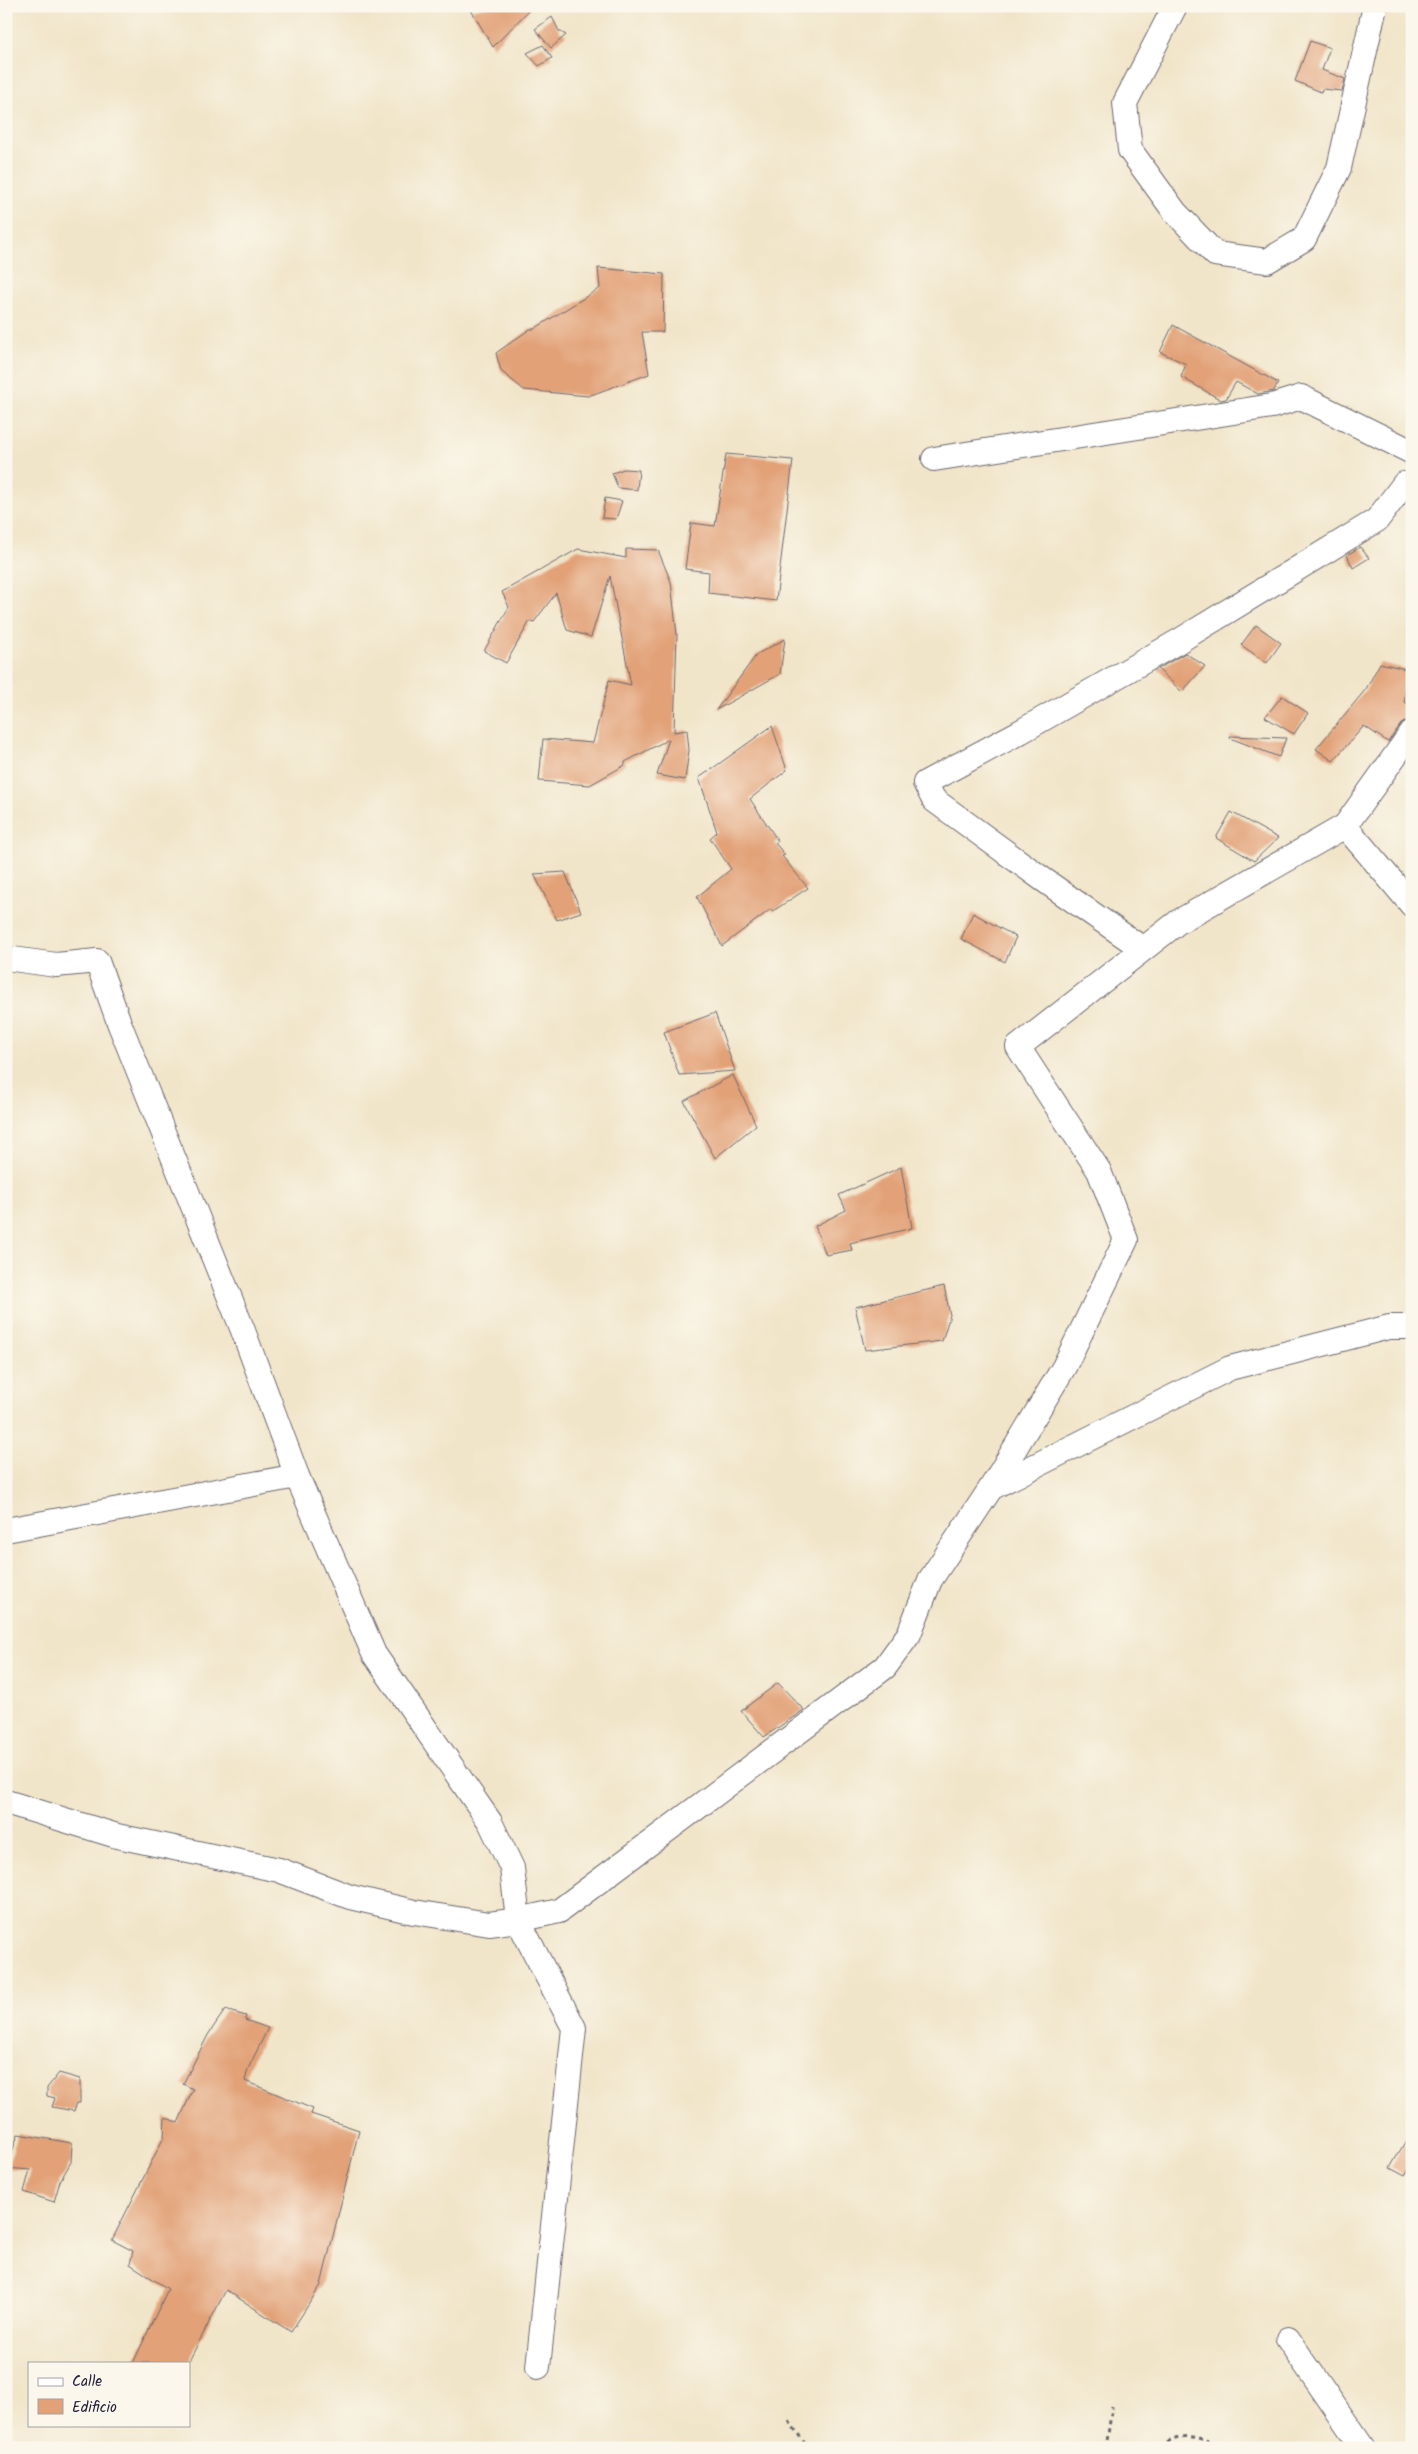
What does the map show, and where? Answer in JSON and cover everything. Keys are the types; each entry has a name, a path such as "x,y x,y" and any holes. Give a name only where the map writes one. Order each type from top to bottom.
{"street":[{"path":"1175,6 1125,103 1130,150 1175,212 1215,254 1267,261 1304,239 1339,168 1375,6"},
{"path":"934,459 1272,406 1301,397 1412,452"},
{"path":"1143,949 934,800 925,783 1020,732 1179,641 1377,520 1409,482"},
{"path":"6,1802 117,1836 279,1870 350,1897 414,1912 489,1924 518,1920 559,1911 884,1667 909,1634 930,1580 991,1488 1064,1367 1126,1240 1099,1171 1018,1047 1178,922 1345,826 1412,732"},
{"path":"1345,826 1412,905"},
{"path":"6,958 56,965 97,961 120,1025 242,1328 297,1476 374,1654 490,1822 512,1868 518,1920 574,2028 538,2367"},
{"path":"991,1488 1230,1368 1389,1327 1412,1326"},
{"path":"6,1530 297,1476"},
{"path":"1288,2339 1363,2448"}],"path":[{"path":"1106,2448 1112,2407"},
{"path":"789,2420 808,2448"},
{"path":"1161,2448 1169,2440 1194,2436 1225,2448"}],"building":[{"path":"487,6 533,6 493,47 471,10"},
{"path":"552,17 559,31 566,35 551,48 535,29"},
{"path":"1310,41 1330,48 1322,70 1345,79 1342,91 1322,89 1321,92 1295,81"},
{"path":"543,45 552,58 539,66 527,53"},
{"path":"598,268 664,274 663,332 642,332 649,374 588,396 524,390 501,371 496,353 530,329 534,329 600,288"},
{"path":"1173,325 1278,383 1274,391 1258,394 1236,382 1226,399 1221,400 1181,377 1186,364 1160,352"},
{"path":"726,454 793,460 776,601 708,593 709,572 685,569 691,523 715,526"},
{"path":"624,469 639,470 637,490 618,488 612,473"},
{"path":"605,498 622,501 616,519 602,518"},
{"path":"1360,547 1369,558 1353,568 1347,555"},
{"path":"578,549 626,558 626,549 658,550 671,582 677,635 674,732 687,730 689,750 685,780 657,775 669,739 625,762 625,765 590,785 539,781 543,739 593,743 609,680 631,685 610,576 591,637 567,630 556,593 534,622 530,621 506,663 484,651 509,607 502,592"},
{"path":"1256,625 1281,643 1267,663 1241,645"},
{"path":"785,639 780,674 716,710 757,654"},
{"path":"1185,653 1205,666 1182,692 1158,669"},
{"path":"1380,663 1410,670 1404,702 1412,705 1412,719 1401,724 1388,742 1364,726 1333,761 1316,749 1366,689"},
{"path":"1282,696 1308,713 1294,734 1265,717"},
{"path":"772,726 787,770 750,799 778,841 775,843 785,855 782,856 808,888 773,911 771,909 722,946 697,897 731,869 710,838 717,832 699,778"},
{"path":"1230,736 1286,738 1279,757 1230,738"},
{"path":"1231,812 1278,838 1254,861 1216,838"},
{"path":"565,872 581,912 557,920 534,874"},
{"path":"973,913 1016,937 1005,962 961,939"},
{"path":"715,1013 735,1071 679,1075 664,1032"},
{"path":"733,1075 756,1125 715,1158 684,1101"},
{"path":"901,1167 912,1228 850,1243 852,1250 826,1255 815,1226 846,1210 839,1195"},
{"path":"944,1286 950,1315 942,1341 865,1350 855,1307"},
{"path":"778,1683 804,1710 764,1737 741,1711"},
{"path":"225,2010 246,2016 245,2020 268,2028 248,2069 245,2081 313,2109 311,2114 359,2130 321,2285 291,2332 226,2290 189,2362 133,2362 168,2289 130,2264 133,2251 112,2240 164,2137 165,2117 178,2123 193,2089 183,2084 208,2035"},
{"path":"59,2073 80,2079 80,2103 77,2103 74,2111 52,2107 55,2098 47,2096 47,2088"},
{"path":"1412,2130 1412,2165 1405,2176 1390,2168"},
{"path":"18,2134 72,2143 71,2162 60,2181 54,2202 24,2192 30,2170 7,2168"}]}
